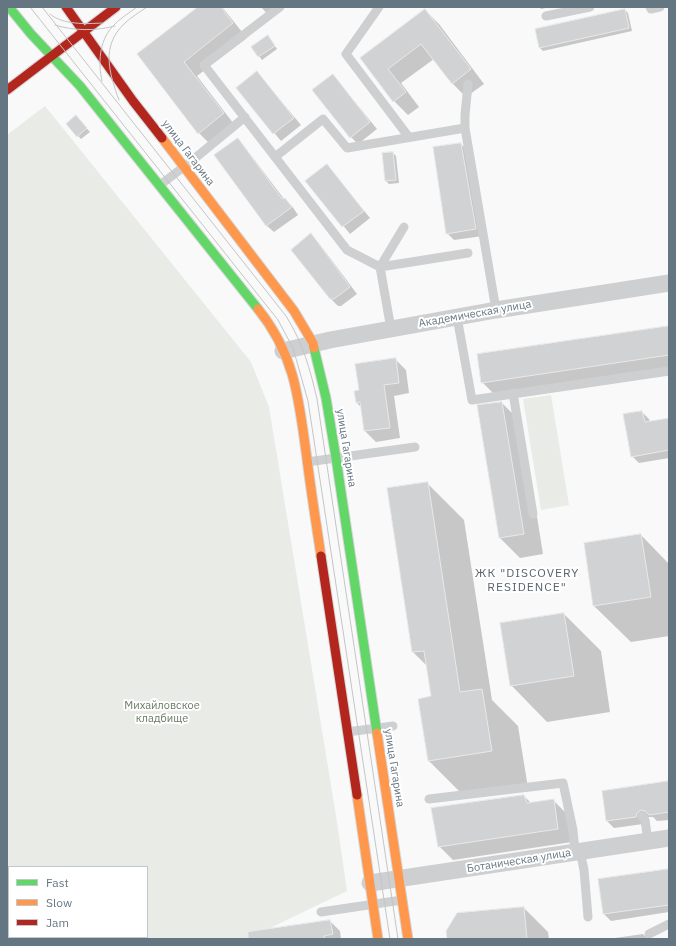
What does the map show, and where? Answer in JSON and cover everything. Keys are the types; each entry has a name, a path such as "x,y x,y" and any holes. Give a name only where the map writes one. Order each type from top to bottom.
{"main road":[{"path":"9,7 31,34 80,86 271,325 278,338 299,402 378,939"},
{"name":"улица Гагарина","path":"66,7 133,101 294,311 313,343 326,398 336,458 408,939"},
{"path":"7,90 116,7"}],"street":[{"name":"Академическая улица","path":"283,351 313,343 496,310 669,283"},
{"name":"Ботаническая улица","path":"370,883 669,838"}],"lane":[{"path":"280,7 204,65 347,250 380,267 468,253"},
{"path":"379,7 346,54 408,136"},
{"path":"546,16 590,7"},
{"path":"650,7 651,9 660,7"},
{"path":"468,84 465,128 496,310"},
{"path":"160,185 245,117"},
{"path":"275,157 323,119 347,148 408,136 465,128"},
{"path":"391,329 380,267 404,227"},
{"path":"457,317 472,400 669,371"},
{"path":"513,393 533,514"},
{"path":"307,462 415,446"},
{"path":"347,732 393,726"},
{"path":"429,800 563,783 578,852 584,870 588,917"},
{"path":"642,816 645,820 648,841"},
{"path":"321,912 402,900"},
{"path":"648,934 669,924"}],"green space":[{"name":"Михайловское кладбище","path":"45,106 251,362 269,407 347,891 247,939 7,939 7,135"},
{"path":"551,395 569,505 541,510 523,399"}],"building":[{"path":"198,7 221,7 233,23 184,62 224,113 198,134 137,54"},
{"path":"425,9 471,69 452,84 421,44 388,69 406,92 393,102 360,58"},
{"path":"625,9 629,28 539,48 535,29"},
{"path":"268,35 275,46 258,57 251,47"},
{"path":"257,71 294,118 273,134 236,88"},
{"path":"333,74 370,122 350,138 312,90"},
{"path":"76,115 87,128 77,137 66,124"},
{"path":"238,138 282,199 285,198 292,207 266,226 214,155"},
{"path":"461,143 476,229 446,234 433,147"},
{"path":"393,152 396,180 385,181 382,153"},
{"path":"327,164 364,211 342,227 305,181"},
{"path":"311,233 350,287 334,299 330,299 291,250"},
{"path":"669,326 669,355 481,383 477,354"},
{"path":"396,358 399,383 384,385 390,428 364,431 360,402 356,403 354,391 359,390 355,364"},
{"path":"502,402 524,534 499,538 477,405"},
{"path":"642,411 645,422 669,418 669,450 631,457 623,414"},
{"path":"428,482 460,692 482,689 492,751 428,761 418,699 431,696 424,651 412,652 387,488"},
{"path":"641,534 651,597 593,606 584,543"},
{"path":"564,613 574,676 510,686 500,623"},
{"path":"669,781 669,812 649,815 645,811 641,810 637,813 636,817 606,821 602,791"},
{"path":"524,795 527,803 554,799 558,829 438,847 431,808"},
{"path":"669,869 669,905 603,914 598,879"},
{"path":"524,907 527,939 447,939 446,931 457,913"},
{"path":"330,920 333,934 324,936 325,939 248,939 248,932"}],"tram line":[{"path":"30,7 278,320 293,348 308,401 390,939"},
{"path":"42,7 286,316 301,346 309,367 317,399 398,939"},
{"path":"102,81 100,60 104,39 115,24 137,7"},
{"path":"119,100 110,70 109,60 112,41 124,24 147,7"},
{"path":"50,14 55,18 68,22 102,23"},
{"path":"55,25 85,30 115,26"}],"traffic: fast":[{"path":"9,7 31,34 80,86 258,309"},
{"path":"314,348 326,398 336,458 377,733"}],"traffic: slow":[{"path":"162,138 294,311 313,343 314,348"},
{"path":"258,309 281,344 294,380 321,556"},
{"path":"377,733 408,939"},
{"path":"357,795 378,939"}],"traffic: jam":[{"path":"66,7 133,101 162,138"},
{"path":"7,90 116,7"},
{"path":"321,556 357,795"}],"district":[{"name":"ЖК \"DISCOVERY RESIDENCE\"","path":"527,581"}]}
